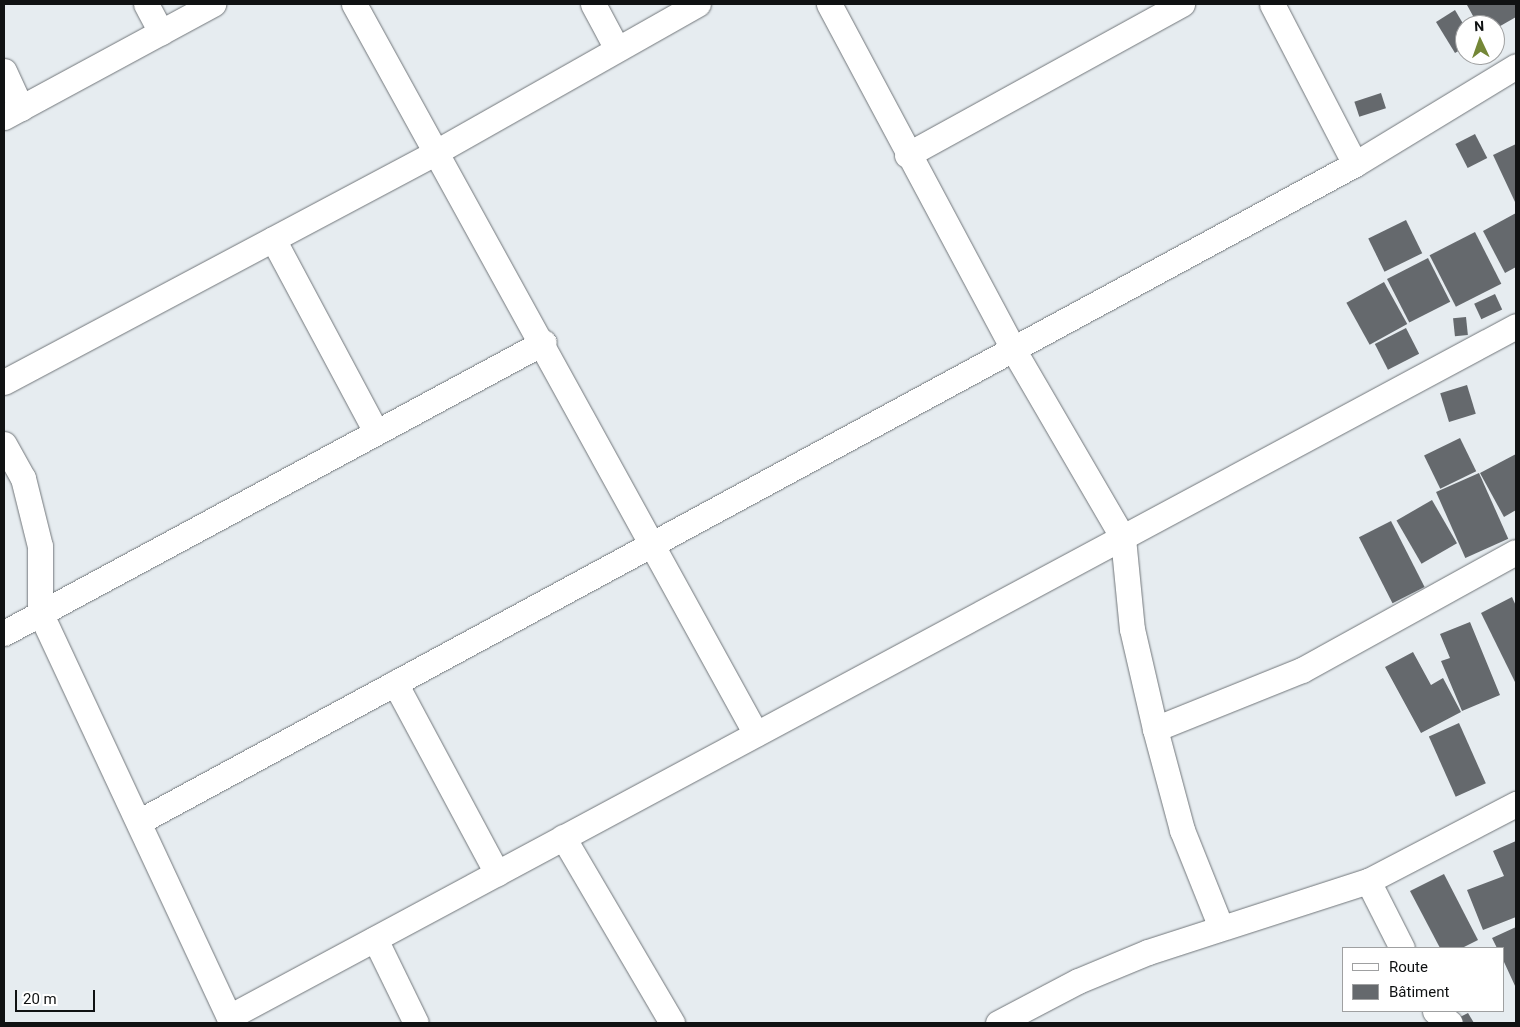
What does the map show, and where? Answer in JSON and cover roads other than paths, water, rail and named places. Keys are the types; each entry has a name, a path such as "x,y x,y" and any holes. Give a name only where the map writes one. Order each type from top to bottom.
{"street":[{"path":"146,4 161,32"},
{"path":"4,71 12,113 213,4"},
{"path":"354,4 544,342 756,734"},
{"path":"593,4 618,48"},
{"path":"4,382 436,152 698,4"},
{"path":"829,4 907,155 1013,349 1123,538 1132,628 1155,729 1182,830 1220,925"},
{"path":"907,155 1182,4"},
{"path":"1272,4 1354,164"},
{"path":"140,821 1354,164 1516,66"},
{"path":"273,239 376,432"},
{"path":"4,444 23,478 40,546 40,612 140,821 230,1020 496,873 1516,326"},
{"path":"4,633 544,342"},
{"path":"1155,729 1302,670 1516,552"},
{"path":"395,683 496,873"},
{"path":"998,1023 1078,981 1220,925 1368,880 1516,804"},
{"path":"563,837 669,1023"},
{"path":"1368,880 1402,947"},
{"path":"375,939 416,1023"},
{"path":"1436,1012 1450,1023"}]}
